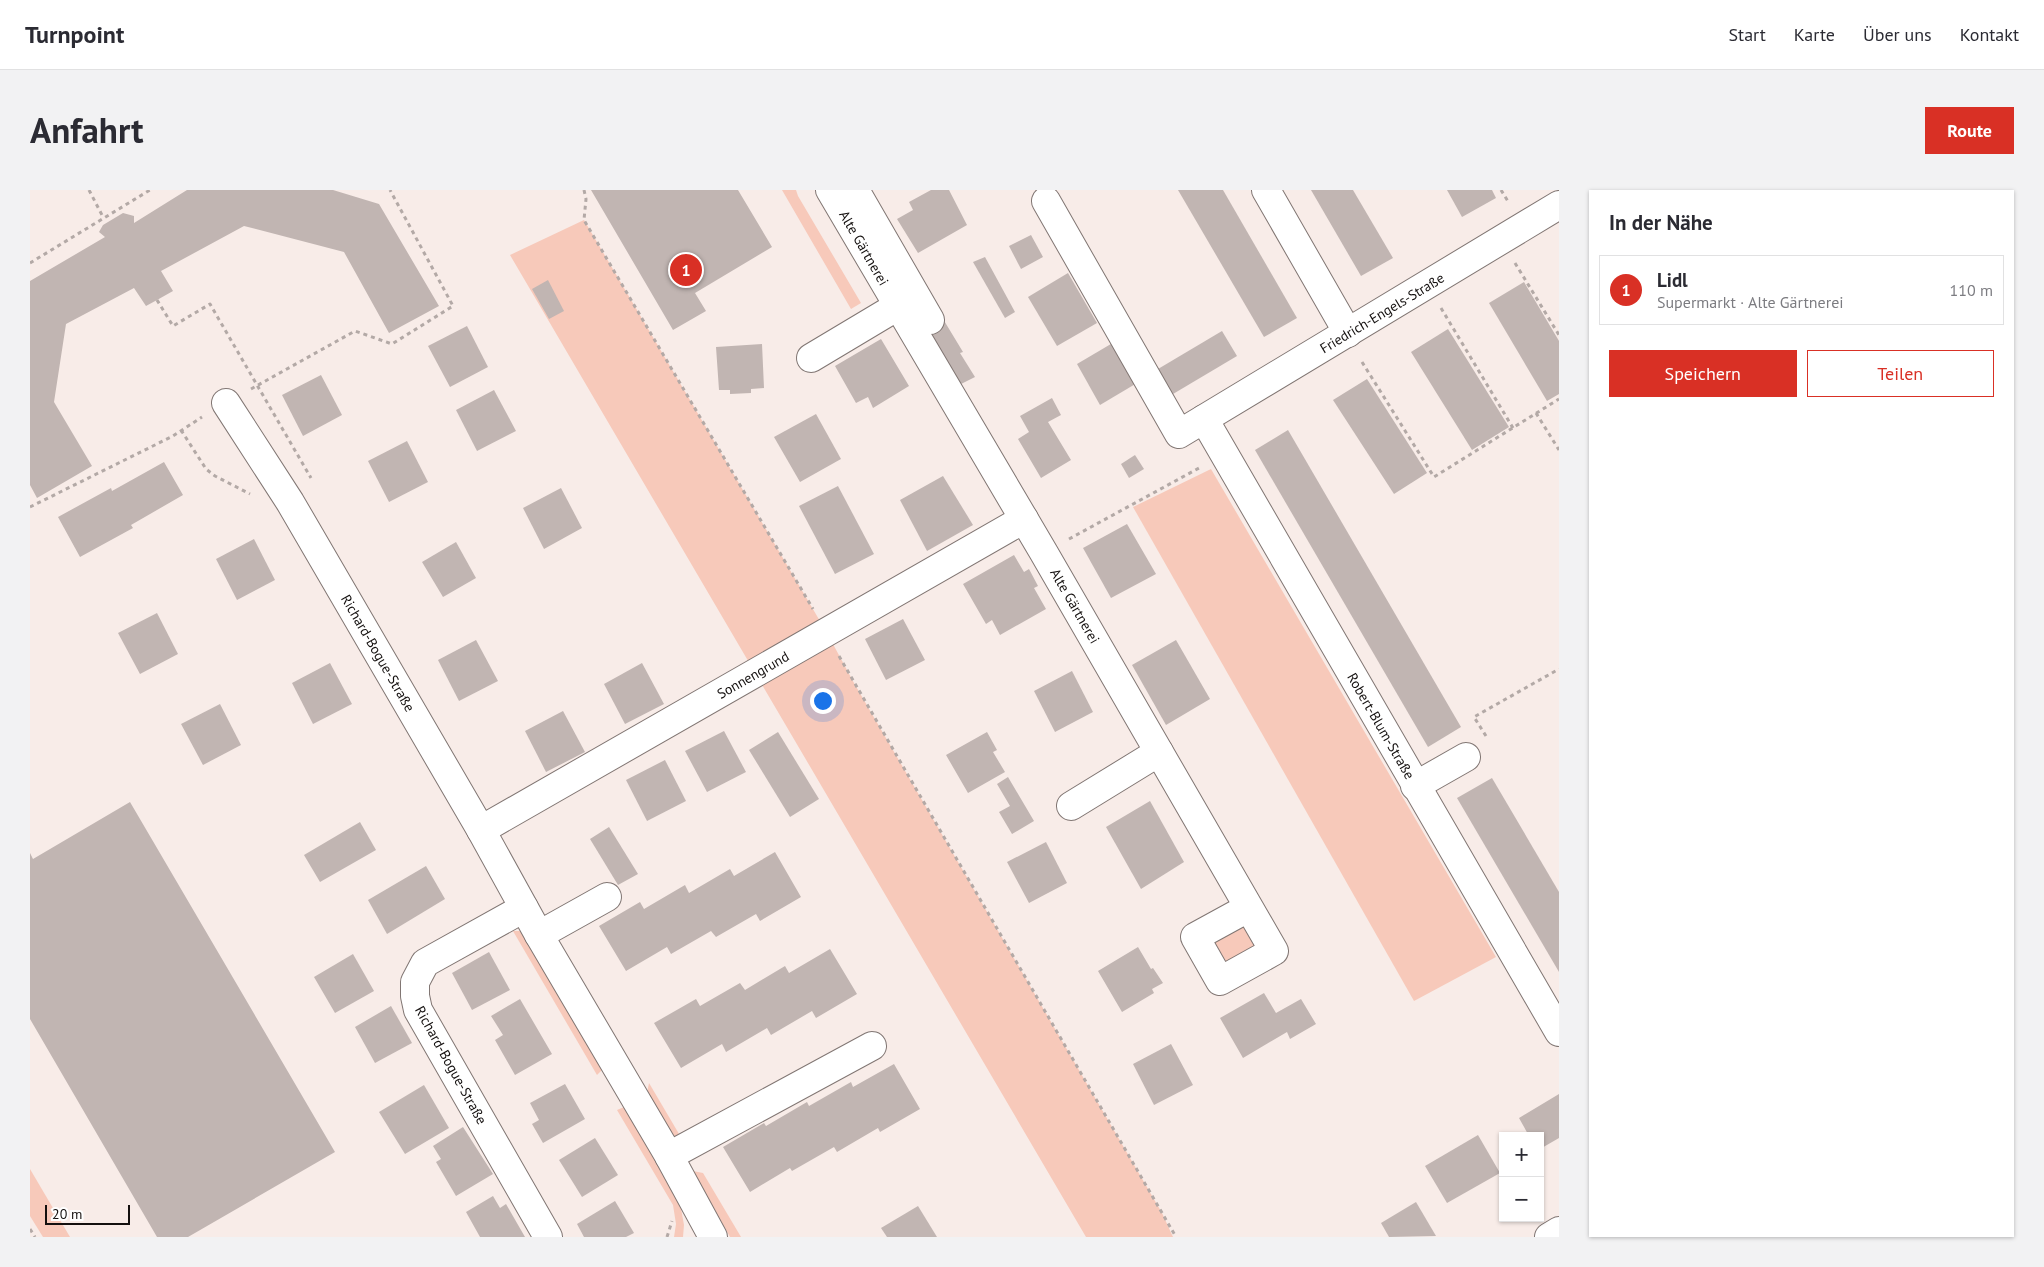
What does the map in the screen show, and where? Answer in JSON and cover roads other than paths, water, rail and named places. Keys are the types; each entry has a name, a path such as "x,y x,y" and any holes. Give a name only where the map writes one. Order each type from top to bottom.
{"street":[{"name":"Alte Gärtnerei","path":"830,190 1044,553 1248,908"},
{"path":"855,190 930,320"},
{"path":"1266,190 1348,333"},
{"name":"Friedrich-Engels-Straße","path":"1046,201 1179,434 1428,286 1559,205"},
{"path":"811,358 898,306"},
{"name":"Richard-Bogue-Straße","path":"226,403 290,502 669,1156 713,1237"},
{"name":"Robert-Blum-Straße","path":"1204,420 1559,1032"},
{"name":"Sonnengrund","path":"481,830 1024,520"},
{"path":"1071,806 1159,752"},
{"path":"1415,786 1466,757"},
{"path":"539,934 607,897"},
{"name":"Richard-Bogue-Straße","path":"524,908 425,963 415,982 415,996 418,1010 548,1237"},
{"path":"669,1156 872,1046"},
{"path":"1549,1237 1559,1231"}],"place":[{"name":"Lidl","path":"686,270"}]}
